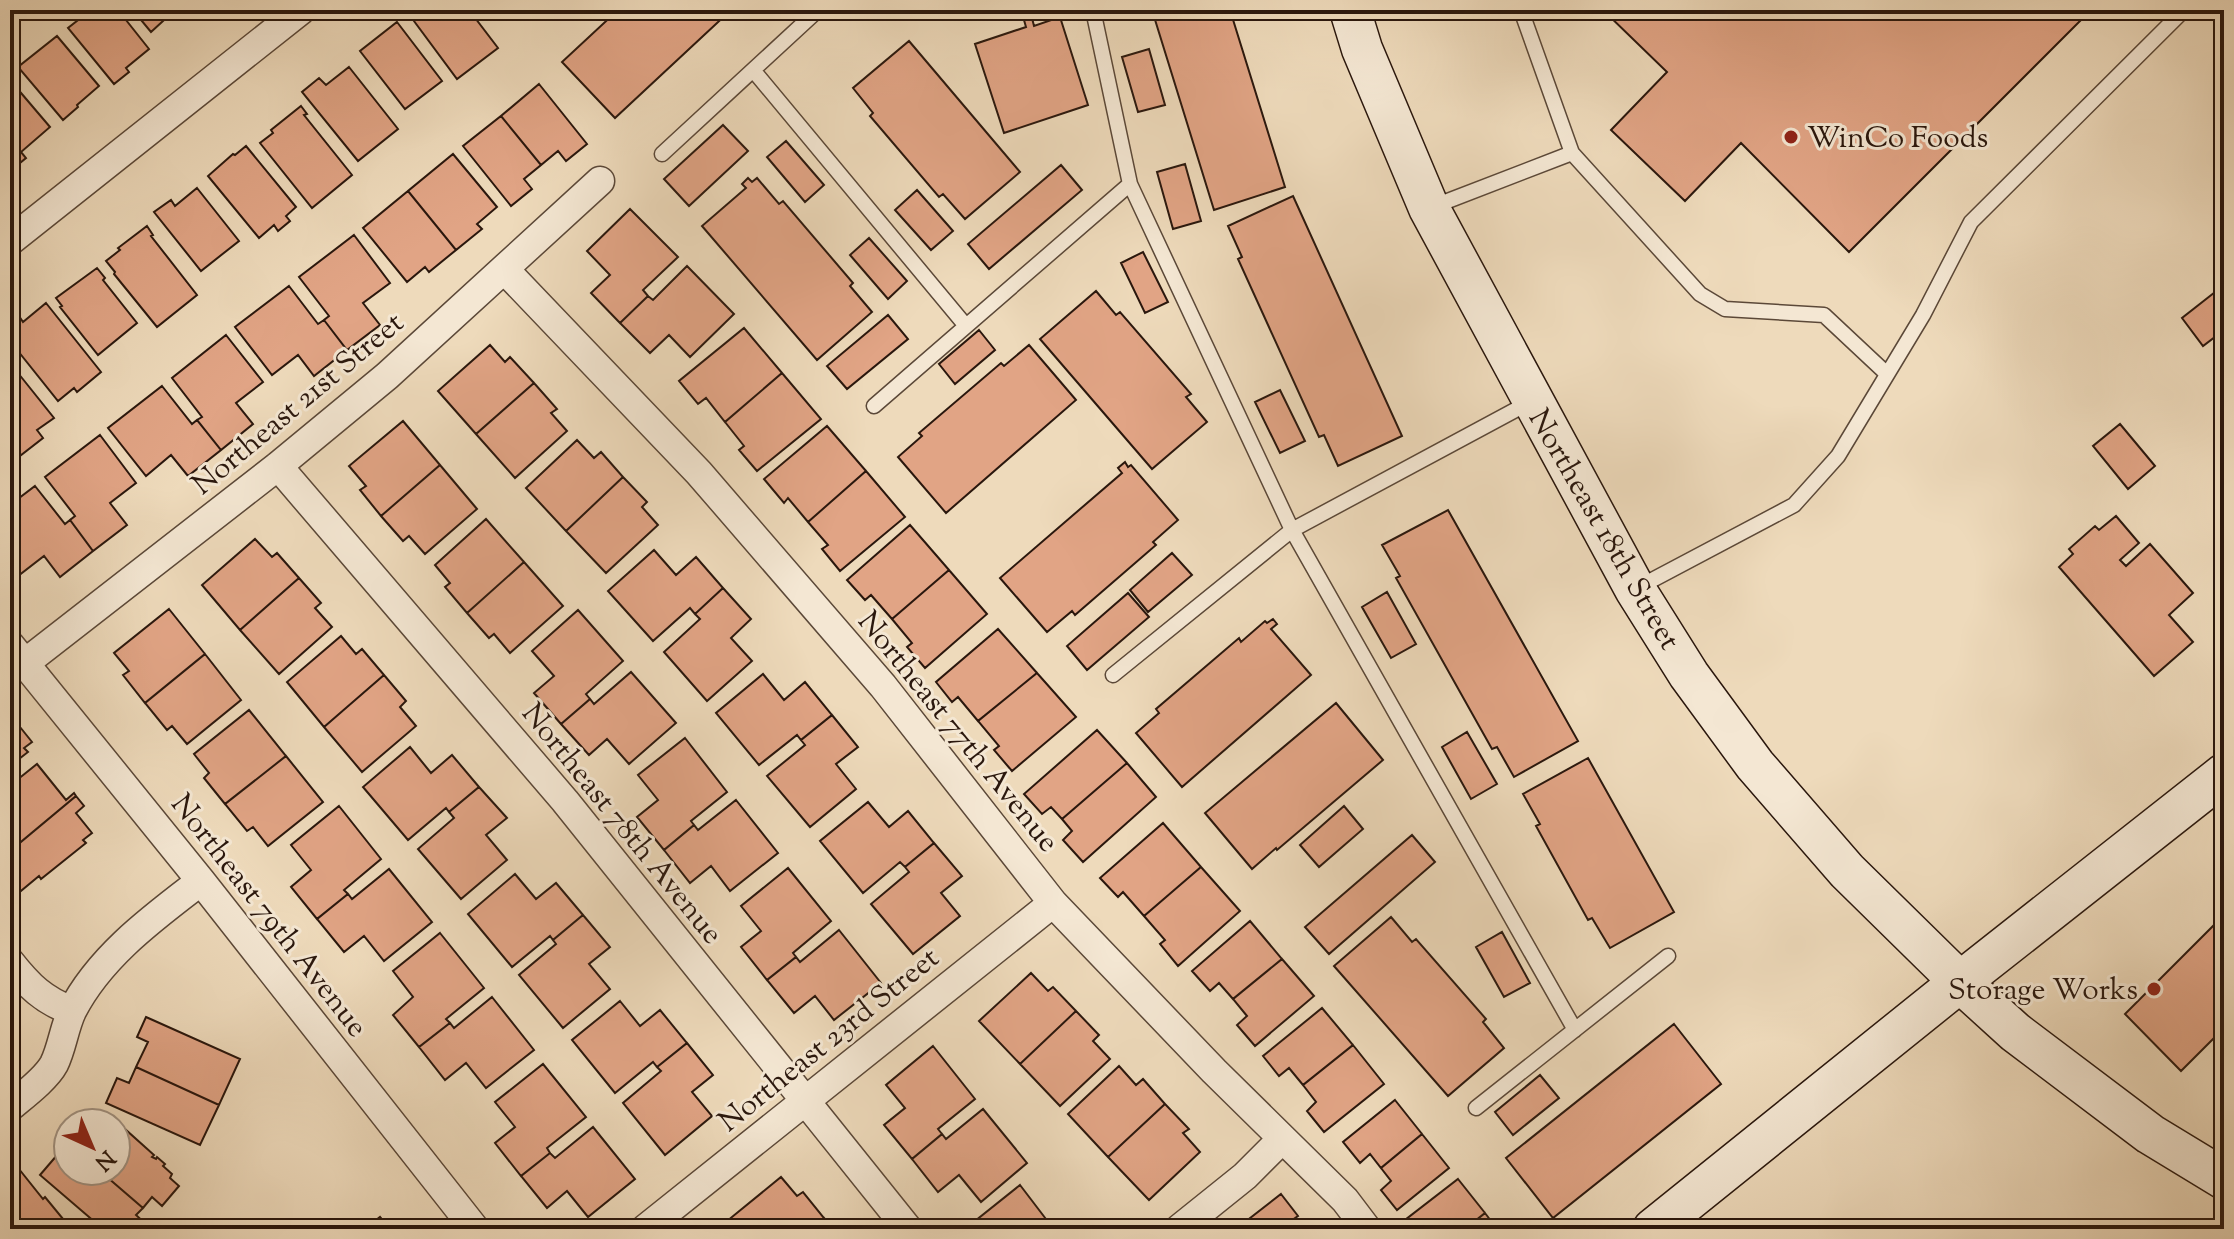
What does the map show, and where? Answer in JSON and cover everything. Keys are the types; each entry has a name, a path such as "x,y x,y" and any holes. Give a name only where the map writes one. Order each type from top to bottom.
{"street":[{"name":"Northeast 18th Street","path":"1350,10 1362,49 1429,208 1635,589 1689,675 1755,765 1847,871 1960,982 2031,1046 2150,1134 2224,1179"},
{"path":"10,241 292,13"},
{"name":"Northeast 21st Street","path":"17,654 278,466 387,376 600,181"},
{"name":"Northeast 77th Avenue","path":"505,270 709,485 883,686 1053,903 1281,1140 1345,1200 1367,1229"},
{"name":"Northeast 78th Avenue","path":"278,466 565,801 908,1229"},
{"name":"Northeast 79th Avenue","path":"17,654 201,881 475,1229"},
{"path":"1653,1229 2224,774"},
{"path":"10,1107 53,1066 72,1011 100,969 139,929 201,881"},
{"name":"Northeast 23rd Street","path":"645,1229 1053,903"},
{"path":"10,962 29,986 52,1004 72,1011"},
{"path":"1179,1229 1245,1176 1281,1140"}],"lane":[{"path":"662,154 818,10"},
{"path":"1093,10 1130,184 1292,530 1575,1030"},
{"path":"1521,10 1572,153 1700,294 1725,309 1824,315 1887,374"},
{"path":"1635,589 1794,505 1838,456 1923,315 1971,222 2184,10"},
{"path":"753,70 966,326"},
{"path":"1429,208 1572,153"},
{"path":"874,406 1130,184"},
{"path":"1113,675 1292,530 1533,400"},
{"path":"1476,1108 1668,956"}],"building":[{"path":"91,10 118,10 149,49 126,68 129,72 114,84 68,28"},
{"path":"128,10 175,10 151,32 137,15 135,17"},
{"path":"420,10 469,10 498,48 457,79 411,17"},
{"path":"618,10 731,10 615,118 562,62"},
{"path":"1152,10 1230,10 1285,187 1214,210"},
{"name":"WinCo Foods","path":"1603,10 2091,10 1849,252 1741,143 1685,201 1611,130 1667,72"},
{"path":"1060,17 1088,105 1004,133 975,44 1026,27 1024,20 1032,18 1034,26"},
{"path":"397,22 442,81 405,109 360,51"},
{"path":"57,36 99,86 63,120 18,67"},
{"path":"909,41 1020,172 965,219 943,194 939,197 870,116 873,113 853,88"},
{"path":"1149,49 1165,105 1138,112 1122,57"},
{"path":"349,67 398,129 358,161 302,92 319,78 326,85"},
{"path":"10,80 50,127 21,152 26,158 15,167 10,160"},
{"path":"539,84 587,144 566,161 558,151 541,165 501,116"},
{"path":"301,106 307,114 304,115 352,175 312,208 260,143"},
{"path":"501,116 541,165 524,179 532,189 511,206 463,146"},
{"path":"723,125 748,151 689,206 664,179"},
{"path":"786,141 824,185 805,202 767,157"},
{"path":"246,146 296,207 286,216 290,221 278,231 274,225 259,238 208,176"},
{"path":"453,154 497,207 477,224 482,229 456,250 408,191"},
{"path":"1185,164 1201,221 1173,229 1157,172"},
{"path":"1061,165 1082,190 989,269 968,244"},
{"path":"748,178 752,182 757,178 779,204 783,201 853,283 850,286 872,312 817,360 702,226 746,188 742,184"},
{"path":"197,188 239,241 201,271 154,212 171,200 175,206"},
{"path":"917,190 953,231 931,250 895,210"},
{"path":"408,191 456,250 429,272 425,267 407,282 363,228"},
{"path":"1293,196 1402,436 1338,466 1324,435 1319,437 1238,259 1242,257 1228,226"},
{"path":"630,209 678,257 643,290 648,296 620,323 591,293 610,275 587,251"},
{"path":"147,226 151,236 197,295 157,327 106,261"},
{"path":"354,235 390,283 363,303 380,325 347,350 324,320 329,316 299,277"},
{"path":"869,238 907,281 888,299 850,255"},
{"path":"1143,252 1168,302 1145,313 1121,263"},
{"path":"687,266 734,314 690,357 669,335 650,353 620,323 648,296 653,300"},
{"path":"97,268 137,323 98,355 56,298"},
{"path":"2224,285 2224,330 2203,346 2182,318"},
{"path":"289,286 318,324 324,320 347,350 314,376 298,355 272,375 235,327"},
{"path":"1096,291 1116,315 1120,312 1191,394 1186,397 1207,422 1152,469 1040,339"},
{"path":"46,303 101,372 77,392 74,388 58,401 10,341 10,319 17,313 23,322"},
{"path":"888,315 908,339 847,389 827,366"},
{"path":"744,328 782,373 725,422 706,398 698,404 679,381"},
{"path":"979,330 995,350 955,384 939,364"},
{"path":"226,335 263,382 236,403 253,424 221,450 197,420 202,417 172,378"},
{"path":"490,345 505,362 510,357 534,383 476,434 438,391"},
{"path":"1029,345 1076,400 946,513 898,457 922,436 919,433 1001,363 1004,366"},
{"path":"10,363 54,418 37,430 43,438 16,459 10,451"},
{"path":"782,373 821,419 757,471 739,450 744,446 725,422"},
{"path":"534,383 557,409 551,413 567,431 515,478 476,434"},
{"path":"162,386 192,424 197,420 221,450 188,476 171,455 146,476 108,428"},
{"path":"1280,390 1305,441 1280,453 1255,402"},
{"path":"403,421 440,465 381,516 360,490 366,486 349,466"},
{"path":"2120,424 2155,466 2128,489 2093,446"},
{"path":"827,426 866,471 808,522 788,498 784,503 764,479"},
{"path":"100,435 136,483 110,503 127,525 93,551 70,520 75,516 45,477"},
{"path":"577,440 594,458 601,452 623,477 566,531 526,488"},
{"path":"1125,462 1128,467 1131,465 1178,520 1153,542 1156,545 1075,615 1072,611 1047,632 1000,578 1122,473 1118,468"},
{"path":"440,465 477,509 425,554 409,536 403,541 381,516"},
{"path":"866,471 905,517 840,571 822,549 828,545 808,522"},
{"path":"623,477 647,502 642,507 658,525 606,573 566,531"},
{"path":"35,486 65,524 70,520 93,551 60,577 44,556 18,576 10,565 10,505"},
{"path":"1448,510 1578,741 1514,777 1497,747 1492,749 1396,578 1400,576 1382,545"},
{"path":"2116,516 2139,543 2120,560 2126,566 2150,544 2193,593 2169,615 2193,642 2154,676 2059,567 2073,554 2069,549 2095,526 2099,530"},
{"path":"486,519 524,562 467,613 445,587 450,583 435,565"},
{"path":"910,525 949,570 892,619 871,595 865,600 847,580"},
{"path":"255,539 272,557 277,553 299,578 240,630 202,585"},
{"path":"654,550 676,575 696,557 723,588 695,614 690,608 653,641 608,591"},
{"path":"1172,553 1192,575 1148,612 1130,590"},
{"path":"524,562 563,606 510,653 494,634 489,638 467,613"},
{"path":"949,570 987,614 925,668 907,647 912,643 892,619"},
{"path":"299,578 321,603 315,608 332,627 279,674 240,630"},
{"path":"723,588 751,619 731,638 752,661 707,701 664,652 700,619 695,614"},
{"path":"1387,592 1416,644 1391,658 1362,607"},
{"path":"1128,593 1149,617 1087,670 1067,646"},
{"path":"169,609 205,654 145,703 123,675 129,671 114,653"},
{"path":"578,610 623,661 586,694 590,699 561,724 534,693 554,676 532,651"},
{"path":"1273,619 1277,624 1271,629 1311,675 1182,787 1136,733 1159,713 1156,709 1239,638 1241,642 1265,621 1267,623"},
{"path":"998,629 1037,673 978,721 958,697 952,702 936,682"},
{"path":"341,636 356,654 362,649 384,675 324,727 287,682"},
{"path":"205,654 241,700 187,744 172,726 167,730 145,703"},
{"path":"631,672 676,723 629,764 607,739 589,755 561,724 590,699 594,704"},
{"path":"1037,673 1076,717 1012,771 994,750 999,746 978,721"},
{"path":"763,674 784,700 805,682 832,715 801,740 797,735 759,765 716,713"},
{"path":"384,675 406,701 400,707 416,726 362,772 324,727"},
{"path":"1336,703 1383,760 1252,869 1205,813"},
{"path":"249,710 286,756 225,804 204,778 209,773 194,754"},
{"path":"832,715 858,747 836,764 856,789 810,827 767,776 805,745 801,740"},
{"path":"16,722 32,742 24,748 28,752 10,766 10,726"},
{"path":"1097,730 1127,763 1062,819 1051,807 1042,814 1024,794"},
{"path":"1467,732 1497,784 1471,799 1442,747"},
{"path":"685,738 727,792 691,821 694,825 664,850 637,817 658,800 638,775"},
{"path":"410,747 431,773 452,755 479,787 449,812 446,808 408,840 363,787"},
{"path":"286,756 323,802 268,846 253,827 247,831 225,804"},
{"path":"1588,758 1674,912 1610,948 1592,918 1588,920 1536,826 1540,824 1523,794"},
{"path":"1127,763 1156,797 1083,862 1063,840 1072,831 1062,819"},
{"path":"37,764 66,800 74,793 76,796 10,851 10,782"},
{"path":"479,787 507,818 486,835 507,860 461,899 418,849 454,818 449,812"},
{"path":"76,796 84,806 76,813 92,833 83,840 86,843 16,895 10,888 10,851"},
{"path":"736,800 778,853 730,891 711,866 690,883 664,850 694,825 698,830"},
{"path":"868,802 889,827 908,811 934,843 905,867 900,862 863,893 820,841"},
{"path":"339,806 381,859 344,890 348,894 317,919 291,887 311,870 291,845"},
{"path":"1344,806 1363,829 1319,867 1300,845"},
{"path":"1163,823 1201,867 1144,916 1123,892 1118,897 1100,878"},
{"path":"1412,835 1435,862 1329,954 1305,927"},
{"path":"934,843 962,876 941,893 960,916 913,954 871,904 909,872 905,867"},
{"path":"1201,867 1240,911 1178,966 1160,944 1165,940 1144,916"},
{"path":"788,868 831,921 793,953 796,957 767,980 741,947 761,931 741,906"},
{"path":"389,869 432,922 384,961 364,936 344,952 317,919 348,894 352,899"},
{"path":"515,874 536,899 556,883 583,915 553,940 550,936 512,967 468,914"},
{"path":"583,915 610,947 589,964 610,989 563,1028 519,975 556,944 553,940"},
{"path":"2224,915 2224,1028 2181,1071 2125,1014"},
{"path":"1391,917 1412,942 1416,939 1486,1019 1483,1022 1504,1048 1448,1096 1334,966"},
{"path":"1250,921 1282,959 1233,999 1219,983 1210,991 1192,971"},
{"path":"839,930 881,983 834,1020 815,996 794,1013 767,980 796,957 800,962"},
{"path":"1502,932 1530,983 1504,997 1476,947"},
{"path":"440,933 484,988 446,1019 450,1023 419,1047 393,1015 413,997 393,971"},
{"path":"1282,959 1314,996 1255,1046 1237,1025 1247,1016 1233,999"},
{"path":"1031,973 1048,991 1053,987 1076,1011 1020,1064 979,1021"},
{"path":"492,997 534,1050 486,1088 466,1063 445,1080 419,1047 450,1023 454,1028"},
{"path":"620,1001 640,1026 660,1010 687,1043 657,1067 653,1062 615,1093 572,1040"},
{"path":"1322,1008 1353,1045 1303,1085 1289,1068 1279,1076 1263,1056"},
{"path":"1076,1011 1099,1035 1093,1041 1110,1059 1060,1106 1020,1064"},
{"path":"146,1017 240,1059 219,1105 136,1067 148,1042 137,1037"},
{"path":"1674,1024 1721,1084 1553,1218 1506,1158"},
{"path":"687,1043 713,1075 692,1092 712,1116 665,1155 623,1103 661,1071 657,1067"},
{"path":"1353,1045 1384,1084 1324,1132 1307,1111 1316,1102 1303,1085"},
{"path":"933,1046 975,1099 938,1129 942,1134 912,1159 884,1125 905,1108 886,1085"},
{"path":"543,1064 586,1117 547,1148 550,1153 521,1176 495,1143 515,1127 495,1102"},
{"path":"1119,1066 1136,1085 1143,1079 1165,1104 1108,1157 1068,1114"},
{"path":"136,1067 219,1105 200,1145 132,1115 132,1107 115,1107 106,1103 117,1078 129,1083"},
{"path":"1540,1075 1559,1098 1513,1135 1495,1112"},
{"path":"1395,1100 1422,1134 1381,1168 1370,1154 1360,1163 1343,1142"},
{"path":"1165,1104 1189,1129 1183,1133 1200,1152 1149,1200 1108,1157"},
{"path":"983,1109 1027,1163 981,1202 959,1175 938,1192 912,1159 942,1134 946,1139"},
{"path":"593,1127 635,1179 588,1217 567,1191 547,1208 521,1176 550,1153 555,1158"},
{"path":"1422,1134 1449,1168 1397,1210 1381,1190 1391,1181 1381,1168"},
{"path":"132,1135 154,1155 152,1157 165,1164 163,1166 172,1174 170,1178 179,1186 162,1206 152,1197 143,1208 119,1187 132,1187"},
{"path":"52,1161 52,1185 40,1175"},
{"path":"19,1169 68,1225 67,1229 10,1229 10,1176"},
{"path":"781,1177 797,1196 803,1192 824,1218 811,1229 734,1229 727,1221"},
{"path":"1458,1179 1485,1213 1465,1229 1413,1229 1405,1220"},
{"path":"1020,1185 1049,1223 1042,1229 965,1229"},
{"path":"54,1187 119,1187 143,1208 136,1215 146,1224 142,1229 103,1229"},
{"path":"1281,1194 1298,1216 1288,1223 1293,1229 1236,1229"},
{"path":"1485,1213 1497,1229 1465,1229"},
{"path":"380,1217 390,1229 365,1229"},
{"path":"824,1218 833,1229 811,1229"}],"place":[{"name":"WinCo Foods","path":"1791,137"},
{"name":"Storage Works","path":"2154,989"}]}
